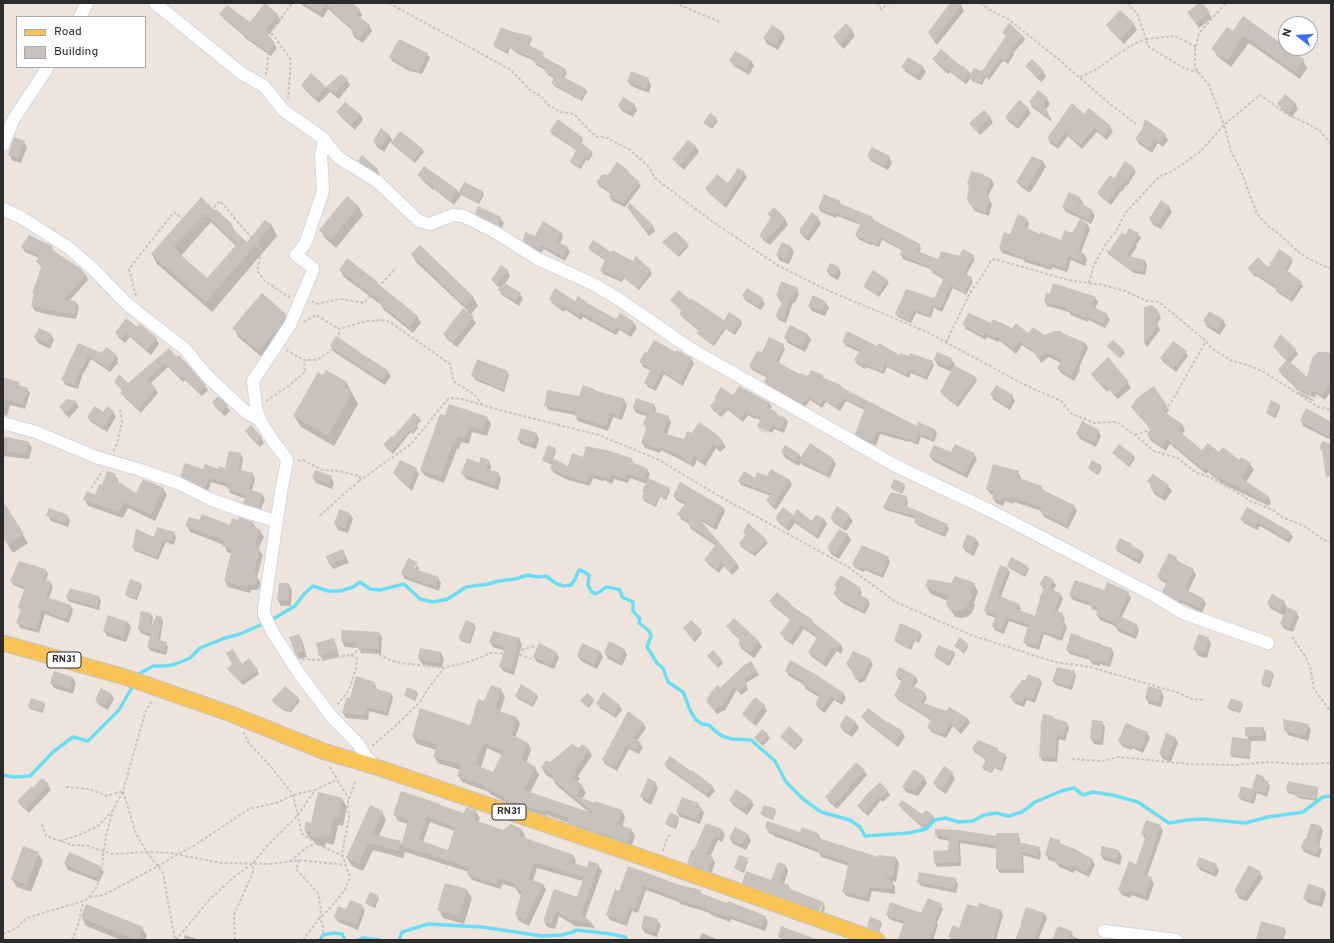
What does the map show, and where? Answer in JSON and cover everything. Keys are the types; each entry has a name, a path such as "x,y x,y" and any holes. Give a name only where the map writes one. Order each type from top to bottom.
{"main road":[{"name":"RN31","path":"3,643 125,677 158,688 231,714 323,751 376,767 659,863 878,940"}],"street":[{"path":"80,16 87,3"},
{"path":"155,3 241,73 264,86 287,114 324,139 340,158 378,182 419,221 430,224 453,215 463,216 496,232 538,259 593,284 618,298 691,349 896,466 989,510 1155,596 1183,613 1268,643"},
{"path":"3,145 13,120 47,68"},
{"path":"324,139 321,156 322,194 305,244 296,256 313,269 290,326 253,381 256,407 260,420 287,461 276,521 264,612 273,633 300,675 330,714 359,745 363,753 376,767"},
{"path":"3,209 22,218 69,248 93,269 127,304 185,349 207,376 247,413 260,420"},
{"path":"3,423 36,432 96,457 178,483 210,499 245,512 276,521"},
{"path":"1104,931 1176,940"}],"path":[{"path":"264,86 271,32 292,3"},
{"path":"389,3 510,70 548,105 561,112 574,114 597,137 605,137 630,150 648,166 655,178 660,182 713,222 777,265 829,291 927,332 1023,384 1061,400 1072,414 1095,423 1114,422 1136,435 1154,451 1178,458 1195,472 1209,477 1251,501 1304,526 1324,540 1331,542"},
{"path":"675,3 720,22"},
{"path":"877,3 881,9 889,3"},
{"path":"981,3 988,9 1008,19 1080,77 1090,88 1136,124"},
{"path":"1127,3 1138,13 1147,45 1186,69 1198,72"},
{"path":"1226,3 1199,34 1196,47 1195,68 1210,85 1231,151 1241,171 1257,214 1268,226 1300,253 1309,259 1331,269"},
{"path":"271,32 291,60 287,114"},
{"path":"1080,77 1096,70 1134,44 1146,39 1174,36 1196,47"},
{"path":"1089,283 1094,265 1104,247 1116,231 1126,212 1160,176 1179,167 1201,151 1224,126 1260,95 1288,115 1319,130 1331,144"},
{"path":"142,315 129,269 174,212 194,228 220,201 262,250 257,271 264,280 288,297 304,292 316,304 341,299 364,303 396,268"},
{"path":"946,342 970,293 992,259 995,259 1068,280 1103,285 1125,291 1146,301 1161,304 1206,341 1211,348 1232,361 1248,365 1266,373 1318,407 1331,410"},
{"path":"290,326 297,325 316,315 339,329 367,321 385,320 450,364 453,381 475,395 483,405"},
{"path":"276,345 304,360 317,360 339,345 339,329"},
{"path":"1136,435 1147,431 1172,401 1206,341"},
{"path":"256,407 290,385 305,372 304,360"},
{"path":"318,517 359,481 411,444 448,399 462,398 503,411 598,435 659,460 719,496 848,567 896,602 971,635 1055,662 1090,667 1179,693 1192,699 1205,700"},
{"path":"287,461 303,460 322,470 338,471 360,476 359,481"},
{"path":"1292,636 1310,667 1314,689 1331,712"},
{"path":"511,654 534,646"},
{"path":"289,657 320,660 351,655 359,650 378,654 390,660 401,663 444,668 468,662 491,653 518,654 531,659"},
{"path":"330,714 349,690 356,668 357,658 351,655"},
{"path":"363,753 391,730 420,702 444,668"},
{"path":"3,934 17,928 20,923 27,918 86,900 96,887 103,862 103,851 113,810 122,791 145,713 158,688"},
{"path":"242,731 249,743 272,768 293,795 302,834 316,843 343,856"},
{"path":"323,751 336,780 349,799"},
{"path":"1072,760 1101,760 1119,757 1188,764 1237,765 1267,762 1300,764 1331,763"},
{"path":"88,897 104,895 158,866 192,847 249,809 276,803 293,795 314,790 336,780"},
{"path":"303,940 344,891 350,878 342,853 349,819 348,801 356,780"},
{"path":"66,788 90,789 106,796 122,791"},
{"path":"176,940 209,900 252,863 298,815 314,790"},
{"path":"122,791 136,834 146,852 163,873 176,940"},
{"path":"59,841 79,836 98,826 113,810"},
{"path":"42,824 46,836 72,845 88,846 112,854 146,852 178,854 221,862 270,864 300,860 346,865"},
{"path":"659,863 666,841 670,834"},
{"path":"289,862 306,848 316,843"},
{"path":"300,860 296,869 318,893 323,938 326,940"},
{"path":"235,940 234,915 253,872 252,863"},
{"path":"72,940 79,922 83,901"}],"building":[{"path":"265,3 279,15 265,30 268,33 267,35 275,43 268,52 241,33 242,32 219,14 227,5 250,22"},
{"path":"303,3 352,3 360,9 356,14 370,25 359,38 351,32 353,29 325,4 320,13"},
{"path":"950,3 963,3 934,41 928,32"},
{"path":"1199,3 1203,3 1210,13 1195,23 1187,12"},
{"path":"1120,10 1135,24 1120,39 1106,25"},
{"path":"1243,16 1278,41 1278,56 1300,56 1304,59 1295,72 1244,36 1227,60 1211,49 1227,27 1233,31"},
{"path":"846,23 853,30 840,44 833,37"},
{"path":"1009,23 1023,36 1011,49 1013,51 1005,61 1001,58 986,77 984,75 980,83 969,77 974,68 982,71 1006,36 1002,33"},
{"path":"772,25 783,32 775,45 763,38"},
{"path":"501,27 531,36 527,44 544,53 542,56 566,69 562,76 586,89 580,99 551,83 555,77 545,72 547,69 533,62 535,59 515,51 508,46 507,52 493,45"},
{"path":"399,39 428,53 419,71 406,67 389,57"},
{"path":"941,49 970,72 963,81 947,68 946,70 932,59"},
{"path":"735,51 751,60 746,70 729,61"},
{"path":"908,57 923,66 917,76 901,67"},
{"path":"1032,59 1044,71 1037,77 1025,66"},
{"path":"631,71 649,78 646,89 627,81"},
{"path":"311,73 326,87 316,98 301,85"},
{"path":"341,74 348,79 335,94 326,87"},
{"path":"1038,90 1048,98 1043,103 1052,120 1029,102"},
{"path":"1285,94 1296,103 1289,113 1277,104"},
{"path":"623,97 635,104 630,112 618,106"},
{"path":"1019,100 1029,108 1016,125 1005,117"},
{"path":"345,102 360,114 351,125 336,112"},
{"path":"1072,103 1084,114 1089,108 1111,126 1104,136 1094,128 1080,145 1065,132 1056,145 1047,138"},
{"path":"984,110 991,117 976,131 969,123"},
{"path":"710,113 717,118 710,128 703,123"},
{"path":"558,119 582,137 579,141 593,152 586,160 584,158 580,167 570,162 576,150 550,131"},
{"path":"1145,119 1166,134 1160,143 1155,139 1149,148 1135,139 1142,129"},
{"path":"381,128 389,134 381,147 373,141"},
{"path":"400,131 423,149 413,161 391,143"},
{"path":"14,137 25,141 18,158 8,155"},
{"path":"688,140 696,146 680,165 672,159"},
{"path":"872,147 890,156 885,166 867,156"},
{"path":"362,155 378,169 376,172 358,161"},
{"path":"1032,156 1043,161 1027,188 1016,182"},
{"path":"1125,161 1135,168 1125,183 1124,182 1120,188 1119,187 1108,201 1097,193 1110,175 1114,178"},
{"path":"617,162 640,182 623,203 609,197 611,192 596,182 603,174 608,175"},
{"path":"424,166 458,190 451,201 417,175"},
{"path":"738,168 745,172 723,205 705,189 717,174 728,183"},
{"path":"971,171 980,173 992,179 986,192 990,199 986,213 972,207 967,200 969,185 967,184"},
{"path":"464,182 483,191 477,203 458,193"},
{"path":"1069,192 1080,197 1078,202 1093,210 1088,219 1062,207"},
{"path":"824,194 840,201 839,203 873,217 872,219 920,244 917,251 938,259 941,251 959,256 963,249 974,255 964,273 972,277 964,293 951,285 940,309 932,305 929,315 914,310 909,320 895,314 906,289 934,298 944,278 930,269 931,267 900,255 902,249 880,237 877,245 855,235 861,223 835,212 834,215 818,208"},
{"path":"347,196 359,206 331,240 319,230"},
{"path":"201,197 233,225 231,227 247,242 265,220 272,225 206,302 151,254","holes":["205,213 237,244 207,278 173,248"]},
{"path":"1161,200 1169,206 1158,225 1149,219"},
{"path":"630,203 654,226 646,232 627,207"},
{"path":"478,206 501,217 498,225 475,214"},
{"path":"774,207 786,219 766,240 759,236 771,217 767,214"},
{"path":"812,212 819,218 806,237 800,233 800,229"},
{"path":"1018,214 1027,218 1024,227 1040,234 1041,232 1061,240 1065,230 1072,233 1080,219 1088,224 1078,251 1085,254 1082,261 1068,256 1065,268 1050,263 1049,266 999,248 1004,232 1010,234"},
{"path":"543,221 561,232 557,241 568,247 563,257 541,245 539,249 523,241 525,232 535,236"},
{"path":"1129,228 1139,233 1134,241 1136,242 1126,255 1145,260 1143,272 1130,269 1105,250 1109,251 1122,232 1125,235"},
{"path":"675,231 688,243 678,255 662,242"},
{"path":"29,235 52,246 51,249 80,268 86,275 64,300 76,301 74,315 31,306 34,293 32,293 42,265 36,262 39,255 21,247"},
{"path":"593,240 611,252 612,250 633,261 636,256 651,270 637,288 622,276 620,279 600,270 605,260 588,248"},
{"path":"782,242 791,246 786,259 776,255"},
{"path":"420,245 474,297 465,306 411,254"},
{"path":"1279,249 1292,258 1285,269 1302,282 1290,299 1274,288 1275,286 1247,269 1258,257 1268,267"},
{"path":"347,258 418,316 409,327 379,303 380,301 339,270"},
{"path":"830,263 839,267 835,275 826,271"},
{"path":"501,265 508,270 498,284 491,280"},
{"path":"873,270 888,280 877,295 863,286"},
{"path":"781,281 798,288 792,299 790,299 784,319 775,316 783,300 776,296"},
{"path":"503,282 521,293 515,301 498,290"},
{"path":"1053,283 1096,297 1092,306 1108,314 1103,324 1086,316 1086,318 1067,310 1068,308 1044,302 1046,293 1050,294"},
{"path":"555,288 575,301 578,296 616,319 620,313 634,322 628,333 617,326 613,331 580,312 578,315 563,306 561,308 549,299"},
{"path":"747,288 763,298 758,306 742,296"},
{"path":"679,290 690,300 691,298 724,320 729,312 741,320 733,333 724,327 712,344 696,333 699,330 679,314 682,311 670,300"},
{"path":"262,293 286,314 281,325 259,351 232,328"},
{"path":"813,295 826,302 822,311 808,306"},
{"path":"1152,305 1158,310 1159,313 1154,321 1159,325 1144,344 1144,307"},
{"path":"463,308 474,317 453,342 443,334"},
{"path":"1209,311 1223,319 1217,330 1203,321"},
{"path":"969,313 991,323 993,319 1012,328 1016,323 1028,333 1033,327 1045,335 1054,331 1061,331 1062,333 1086,343 1077,363 1078,364 1071,376 1057,368 1062,360 1045,352 1038,359 1033,350 1019,341 1013,349 996,336 995,338 985,333 983,336 962,324"},
{"path":"126,318 137,327 140,324 157,338 147,350 126,333 122,338 115,333"},
{"path":"790,325 808,334 802,347 784,338"},
{"path":"39,328 52,334 47,344 34,337"},
{"path":"847,331 877,346 879,343 899,355 900,353 909,356 910,353 933,361 925,377 909,370 907,375 885,364 882,371 864,364 863,366 854,360 860,350 842,342"},
{"path":"1280,334 1296,349 1287,359 1273,347"},
{"path":"336,336 388,370 382,380 330,346"},
{"path":"769,337 784,344 776,361 799,374 808,376 811,370 823,375 822,377 841,385 841,387 917,426 918,422 935,429 932,439 919,434 916,442 878,430 873,442 855,434 865,408 844,398 837,408 823,399 820,405 808,397 803,404 764,382 767,376 749,366 757,351 762,352"},
{"path":"654,340 676,352 677,350 692,358 680,382 662,371 653,387 644,383 651,368 639,362 645,352 647,353"},
{"path":"1113,340 1124,350 1118,357 1107,346"},
{"path":"1173,341 1187,351 1173,369 1160,358"},
{"path":"78,343 102,353 106,347 116,354 114,357 116,358 107,368 88,355 82,369 80,368 75,385 61,380"},
{"path":"169,348 176,357 179,355 206,385 199,392 182,376 180,378 165,363 147,380 156,388 139,409 120,393 123,389 114,382 119,374 128,383"},
{"path":"937,352 952,358 949,367 934,360"},
{"path":"1318,352 1328,352 1331,355 1331,382 1322,396 1313,390 1310,397 1295,389 1296,386 1278,370 1287,359 1307,377 1312,358"},
{"path":"1108,357 1129,382 1114,395 1106,385 1104,387 1091,374"},
{"path":"477,359 508,371 503,390 471,376"},
{"path":"954,365 976,377 956,404 940,392"},
{"path":"326,370 347,382 344,387 352,392 328,436 293,416 318,372 323,375"},
{"path":"3,377 19,382 18,385 28,388 23,404 3,399"},
{"path":"583,385 594,390 625,399 619,416 610,413 606,426 574,416 576,411 544,406 547,390 579,396"},
{"path":"996,385 1013,395 1007,406 990,395"},
{"path":"739,386 770,403 767,407 777,412 776,414 786,418 782,429 772,426 768,432 757,426 761,419 753,414 752,415 745,412 740,418 725,406 719,414 710,406 716,399 714,398 721,387 733,395"},
{"path":"1154,386 1166,404 1162,410 1182,424 1178,430 1202,450 1208,443 1219,452 1223,447 1239,460 1241,457 1251,463 1241,478 1268,496 1265,501 1218,477 1217,478 1205,467 1203,469 1167,439 1162,446 1147,435 1151,428 1131,407 1137,398"},
{"path":"218,396 228,405 221,412 212,402"},
{"path":"636,398 654,404 652,411 669,416 663,433 684,439 687,431 692,433 699,422 716,434 724,442 717,448 713,444 702,461 694,456 691,463 659,446 658,449 641,443 647,426 643,425 647,413 633,408"},
{"path":"67,399 77,401 66,413 59,407"},
{"path":"1271,400 1279,404 1274,416 1266,413"},
{"path":"449,404 488,417 483,430 469,426 466,438 458,436 455,444 453,443 441,477 420,470 440,414 445,415"},
{"path":"95,406 103,412 107,406 114,411 103,428 87,417"},
{"path":"1306,408 1331,422 1331,438 1300,421"},
{"path":"414,413 420,418 416,423 418,425 411,432 409,431 391,452 383,445 391,436 393,437"},
{"path":"1082,421 1099,430 1093,442 1076,434"},
{"path":"251,425 262,437 257,443 245,431"},
{"path":"521,428 537,433 533,444 517,439"},
{"path":"8,437 29,442 27,454 6,452"},
{"path":"1322,441 1331,444 1331,476 1326,477 1322,450 1319,449"},
{"path":"810,443 834,459 827,474 799,460"},
{"path":"955,444 975,453 965,474 929,456 934,445 951,452"},
{"path":"1119,444 1135,456 1127,465 1112,453"},
{"path":"548,445 556,448 550,463 542,460"},
{"path":"785,445 800,454 795,461 781,452"},
{"path":"586,446 610,451 632,458 631,462 647,468 644,479 627,474 625,479 611,474 609,479 590,474 587,482 565,475 550,468 555,459 568,466 572,453 583,457"},
{"path":"229,451 241,453 238,469 253,473 249,489 263,494 258,508 243,503 246,496 226,488 228,484 209,478 205,488 180,476 185,463 203,469 205,464 218,469 219,466 225,468"},
{"path":"481,457 489,460 486,469 499,472 495,485 461,474 467,458 479,463"},
{"path":"400,460 417,468 409,486 393,473"},
{"path":"1092,460 1101,465 1097,473 1088,468"},
{"path":"993,464 1019,471 1017,477 1042,486 1041,489 1074,505 1066,525 1040,512 1042,507 1011,497 1011,499 1002,497 1000,501 992,498 995,491 986,489"},
{"path":"771,469 790,480 773,506 766,500 772,494 738,481 744,471 755,478 757,472 767,476"},
{"path":"315,470 332,476 329,484 312,478"},
{"path":"107,471 116,474 114,479 136,493 143,479 164,488 151,515 124,502 119,512 83,500 87,491 95,495 99,484 102,485"},
{"path":"1153,474 1169,485 1161,496 1150,488 1152,485 1147,481"},
{"path":"648,478 670,488 665,498 659,496 654,505 642,498 644,493 642,492"},
{"path":"894,479 905,484 900,493 890,487"},
{"path":"680,482 723,507 713,526 700,518 699,519 737,563 729,571 721,562 717,569 704,560 716,544 688,524 689,522 677,514 686,503 673,496"},
{"path":"891,492 907,496 904,505 948,524 942,534 914,522 916,517 883,507"},
{"path":"3,501 24,534 8,545 3,538"},
{"path":"837,506 850,515 843,527 830,518"},
{"path":"783,507 793,515 797,509 812,521 816,515 825,519 816,535 792,518 786,527 775,518"},
{"path":"1247,507 1291,532 1287,539 1257,522 1255,527 1240,519"},
{"path":"49,508 68,515 65,523 46,516"},
{"path":"339,509 350,513 345,528 334,524"},
{"path":"202,514 230,525 232,518 238,520 239,517 253,522 252,526 261,530 254,546 260,548 254,571 257,575 255,583 252,585 248,584 247,587 224,581 232,549 222,546 224,540 185,526 189,517 199,520"},
{"path":"748,523 767,540 753,554 739,544 746,534 743,532"},
{"path":"157,527 175,532 172,541 164,539 156,557 132,548 136,529 154,537"},
{"path":"839,529 848,534 835,554 827,548"},
{"path":"967,534 976,538 971,551 962,547"},
{"path":"1120,538 1142,551 1138,560 1115,548"},
{"path":"862,545 889,557 881,575 852,564"},
{"path":"343,549 346,557 329,565 326,556"},
{"path":"1169,553 1177,557 1175,560 1194,569 1185,589 1204,599 1199,608 1180,599 1179,601 1162,592 1167,581 1157,576"},
{"path":"1011,557 1028,566 1023,575 1007,566"},
{"path":"408,558 417,562 414,569 439,577 436,586 401,574"},
{"path":"19,561 46,569 43,579 51,582 46,597 71,605 66,619 42,610 36,629 16,623 21,609 18,607 25,587 10,581"},
{"path":"1000,565 1008,568 998,595 1019,604 1017,609 1035,616 1039,598 1045,587 1039,585 1045,575 1054,580 1050,588 1061,594 1054,611 1063,613 1062,620 1065,622 1060,637 1042,631 1037,646 1023,642 1028,625 1007,617 1001,630 992,626 996,615 984,611"},
{"path":"841,575 861,588 857,594 868,599 863,610 841,600 833,594 837,588 834,585"},
{"path":"955,576 975,583 970,593 972,596 968,605 963,610 957,611 950,610 946,604 948,596 925,586 928,579 951,583"},
{"path":"130,579 141,583 136,598 125,595"},
{"path":"1075,580 1104,590 1107,582 1129,592 1115,623 1096,615 1099,607 1069,595"},
{"path":"279,583 289,583 288,601 277,600"},
{"path":"70,588 99,596 97,607 66,598"},
{"path":"777,592 790,603 789,604 813,620 812,621 841,644 837,650 834,647 823,662 808,652 818,636 801,625 790,641 780,634 791,618 769,601"},
{"path":"1272,594 1285,601 1280,610 1267,603"},
{"path":"1287,607 1297,611 1290,628 1280,624"},
{"path":"141,611 151,613 149,624 153,624 156,615 162,617 158,640 167,642 164,651 147,647 151,634 138,629"},
{"path":"108,615 128,622 123,638 103,631"},
{"path":"1119,616 1137,624 1133,634 1115,627"},
{"path":"734,618 759,641 750,653 738,643 740,640 726,626"},
{"path":"466,620 475,624 469,642 458,638"},
{"path":"691,620 702,630 693,640 683,628"},
{"path":"900,623 921,632 917,641 913,640 909,648 894,641"},
{"path":"342,630 379,632 378,649 356,648 357,643 341,641"},
{"path":"493,631 520,638 511,670 499,666 505,648 489,642"},
{"path":"1071,633 1112,648 1108,663 1098,660 1097,662 1089,660 1090,657 1066,650"},
{"path":"299,634 304,652 295,654 289,637"},
{"path":"1198,634 1209,637 1204,653 1193,650"},
{"path":"960,637 968,644 963,652 954,646"},
{"path":"334,638 337,651 319,656 316,643"},
{"path":"609,641 625,649 619,661 604,653"},
{"path":"539,643 557,652 551,665 533,657"},
{"path":"582,643 600,651 594,664 577,656"},
{"path":"938,645 955,652 948,664 934,656"},
{"path":"420,648 441,652 439,663 418,659"},
{"path":"233,649 242,664 249,658 258,670 240,682 227,669 232,664 226,653"},
{"path":"713,650 722,660 716,666 707,656"},
{"path":"853,651 871,659 863,677 856,680 849,666 846,664"},
{"path":"790,660 844,693 839,701 831,696 822,709 815,704 820,695 802,684 804,681 785,671"},
{"path":"751,661 757,671 744,679 746,685 738,692 734,686 727,700 714,710 706,701 711,692 718,685 720,688 743,666"},
{"path":"899,667 916,676 912,685 926,693 920,702 946,711 949,707 968,718 958,730 950,723 943,735 927,728 931,719 894,696 902,679 895,675"},
{"path":"1057,667 1075,671 1070,687 1052,681"},
{"path":"1265,669 1273,672 1269,686 1261,684"},
{"path":"54,671 73,677 70,689 50,683"},
{"path":"1028,674 1041,679 1033,699 1025,696 1022,703 1012,700 1013,699 1009,697 1023,679 1025,681"},
{"path":"356,676 375,682 373,688 391,693 386,712 367,707 366,715 342,713 347,697 350,698"},
{"path":"521,684 537,694 532,704 515,696"},
{"path":"491,685 502,689 495,709 517,717 511,734 528,743 521,759 536,767 524,790 595,814 551,778 553,776 541,768 546,760 550,762 572,744 579,748 582,744 589,749 575,770 577,772 572,778 583,785 576,796 622,810 618,824 632,829 628,842 567,822 569,818 544,809 543,812 504,799 505,797 485,788 486,786 457,776 461,765 433,757 437,745 412,737 420,708 470,725 478,699 484,701","holes":["483,742 503,751 493,772 476,765"]},
{"path":"285,686 299,698 290,710 282,709 271,701"},
{"path":"1148,686 1162,690 1158,703 1145,698"},
{"path":"407,687 417,691 414,699 404,695"},
{"path":"101,688 111,693 105,705 95,700"},
{"path":"603,692 620,705 614,714 596,704"},
{"path":"587,693 594,699 587,707 580,701"},
{"path":"755,697 765,705 752,722 742,714"},
{"path":"31,698 44,702 42,711 28,707"},
{"path":"1231,698 1242,702 1239,712 1227,707"},
{"path":"868,708 888,723 903,731 895,743 861,717"},
{"path":"628,711 644,723 633,738 641,742 637,750 626,745 615,767 602,760"},
{"path":"1043,714 1053,716 1053,718 1067,722 1063,737 1057,735 1055,758 1039,757 1040,729"},
{"path":"846,715 856,722 849,733 839,726"},
{"path":"1283,719 1309,724 1305,736 1284,730"},
{"path":"1092,720 1103,721 1101,740 1090,739"},
{"path":"1126,723 1148,732 1140,749 1129,744 1128,746 1118,741"},
{"path":"789,726 802,738 794,749 780,737"},
{"path":"1245,727 1263,727 1263,736 1245,736"},
{"path":"762,729 769,735 761,744 754,738"},
{"path":"1166,733 1175,737 1168,757 1159,754"},
{"path":"1232,737 1250,739 1249,757 1230,755"},
{"path":"978,740 998,748 998,751 1006,754 1001,769 993,767 991,772 982,768 986,759 972,749"},
{"path":"670,756 713,786 706,794 664,764"},
{"path":"856,762 865,770 834,805 825,797"},
{"path":"944,766 953,772 942,789 933,783"},
{"path":"914,769 925,777 915,791 902,787"},
{"path":"1256,774 1263,776 1263,780 1269,781 1265,793 1255,790 1252,801 1238,797 1241,786 1252,789"},
{"path":"42,778 49,784 26,809 17,801 32,786 33,788"},
{"path":"648,778 656,782 648,800 640,796"},
{"path":"1288,781 1318,787 1316,799 1295,796 1296,794 1286,790"},
{"path":"880,782 888,791 880,799 878,797 866,812 857,806 867,794"},
{"path":"736,789 751,799 744,810 729,800"},
{"path":"401,791 464,813 466,807 477,811 474,820 503,830 511,824 522,829 520,836 574,855 571,862 587,867 589,861 599,864 581,914 593,923 571,920 556,911 551,924 543,921 554,889 577,897 584,877 534,862 529,879 543,884 525,920 515,915 522,891 515,889 516,884 499,878 496,884 467,874 469,867 401,846 408,820 393,815","holes":["427,816 455,827 448,850 419,840"]},
{"path":"318,792 343,798 338,818 334,817 329,837 321,835 320,839 310,837 311,832 304,830 306,821 311,823"},
{"path":"682,797 699,803 697,806 702,808 697,820 676,812"},
{"path":"902,800 922,814 925,811 928,811 934,816 924,827 898,805"},
{"path":"370,805 383,811 372,834 401,841 399,851 368,843 359,864 346,858"},
{"path":"764,805 776,809 772,819 760,814"},
{"path":"670,813 679,816 674,827 665,824"},
{"path":"1146,820 1161,825 1144,875 1152,877 1145,896 1129,890 1127,893 1118,890 1129,861 1136,864 1146,836 1141,834"},
{"path":"767,821 800,832 802,827 818,833 817,838 879,857 879,855 896,857 893,877 886,876 885,878 893,881 892,889 869,887 867,897 842,892 849,862 817,852 818,849 771,832 765,828"},
{"path":"706,823 722,829 719,838 715,836 706,854 713,857 708,871 687,863 692,849 694,850"},
{"path":"1311,823 1321,826 1316,843 1320,845 1317,854 1301,848 1304,839 1306,839"},
{"path":"735,827 748,834 742,845 729,838"},
{"path":"935,829 958,830 996,836 997,833 1019,833 1018,842 1040,847 1037,856 1021,852 1022,869 996,869 996,845 958,839 959,862 934,863 933,851 948,850 949,837 935,835"},
{"path":"1050,837 1060,840 1059,843 1075,849 1093,859 1086,873 1072,865 1071,868 1055,862 1056,858 1045,855"},
{"path":"23,846 39,852 27,885 11,879"},
{"path":"1102,846 1119,850 1117,860 1100,855"},
{"path":"69,852 101,866 96,878 64,864"},
{"path":"739,855 748,858 743,871 734,868"},
{"path":"1199,857 1217,864 1213,873 1196,865"},
{"path":"778,862 786,865 780,882 789,885 788,888 823,902 820,910 742,883 746,871 771,880"},
{"path":"1249,865 1261,872 1244,896 1241,896 1235,892 1235,889"},
{"path":"628,866 680,885 701,890 700,893 727,903 728,901 766,916 762,927 728,915 728,917 707,910 708,908 676,899 643,885 635,909 630,907 625,921 606,915 615,889 619,891"},
{"path":"919,872 956,878 954,889 917,882"},
{"path":"445,883 467,889 459,916 437,910"},
{"path":"1308,884 1323,888 1319,902 1303,898"},
{"path":"370,892 378,895 373,906 365,903"},
{"path":"928,898 942,904 935,919 936,920 930,940 898,940 904,921 886,915 890,902 921,913"},
{"path":"350,900 363,905 356,925 334,917 338,906 346,909"},
{"path":"979,903 1001,910 993,940 958,940 948,937 953,925 959,928 967,904 978,907"},
{"path":"86,904 143,927 137,940 81,918"},
{"path":"1026,907 1045,913 1034,940 1015,940 1021,925"},
{"path":"644,915 658,919 655,932 641,928"},
{"path":"870,917 881,921 878,931 867,927"},
{"path":"1261,921 1285,928 1281,940 1256,940"},
{"path":"781,926 816,940 786,940 778,937"},
{"path":"1058,926 1072,931 1069,940 1052,940"}],"waterway":[{"path":"273,619 295,606 304,594 313,586 328,591 340,591 353,587 360,582 370,589 380,590 404,584 420,599 433,602 448,599 466,587 515,579 528,575 538,577 546,576 557,584 564,586 571,585 579,570 583,571 589,575 588,585 591,591 595,594 606,587 612,588 620,590 622,597 633,602 633,611 640,619 639,623 649,631 651,636 647,647 657,663 663,668 668,682 683,692 696,720 702,724 709,725 722,736 732,739 751,740 775,761 786,782 803,799 821,812 850,820 860,827 865,836 909,833 926,829 935,820 945,818 959,822 973,821 984,815 996,813 1009,816 1022,812 1035,802 1061,791 1074,788 1083,795 1093,792 1138,802 1169,823 1203,819 1245,823 1268,817 1303,812 1323,797 1331,796"},
{"path":"137,678 139,674 153,666 173,665 190,658 200,648 240,634 265,623"},
{"path":"3,775 14,777 30,776 53,752 73,737 88,741 119,710 134,684"},
{"path":"399,940 402,932 428,924 482,927 542,936 561,935 576,930 611,934 625,937 627,940"},
{"path":"320,940 323,935 334,933 342,934 345,940"},
{"path":"358,940 363,938 380,940"}]}
